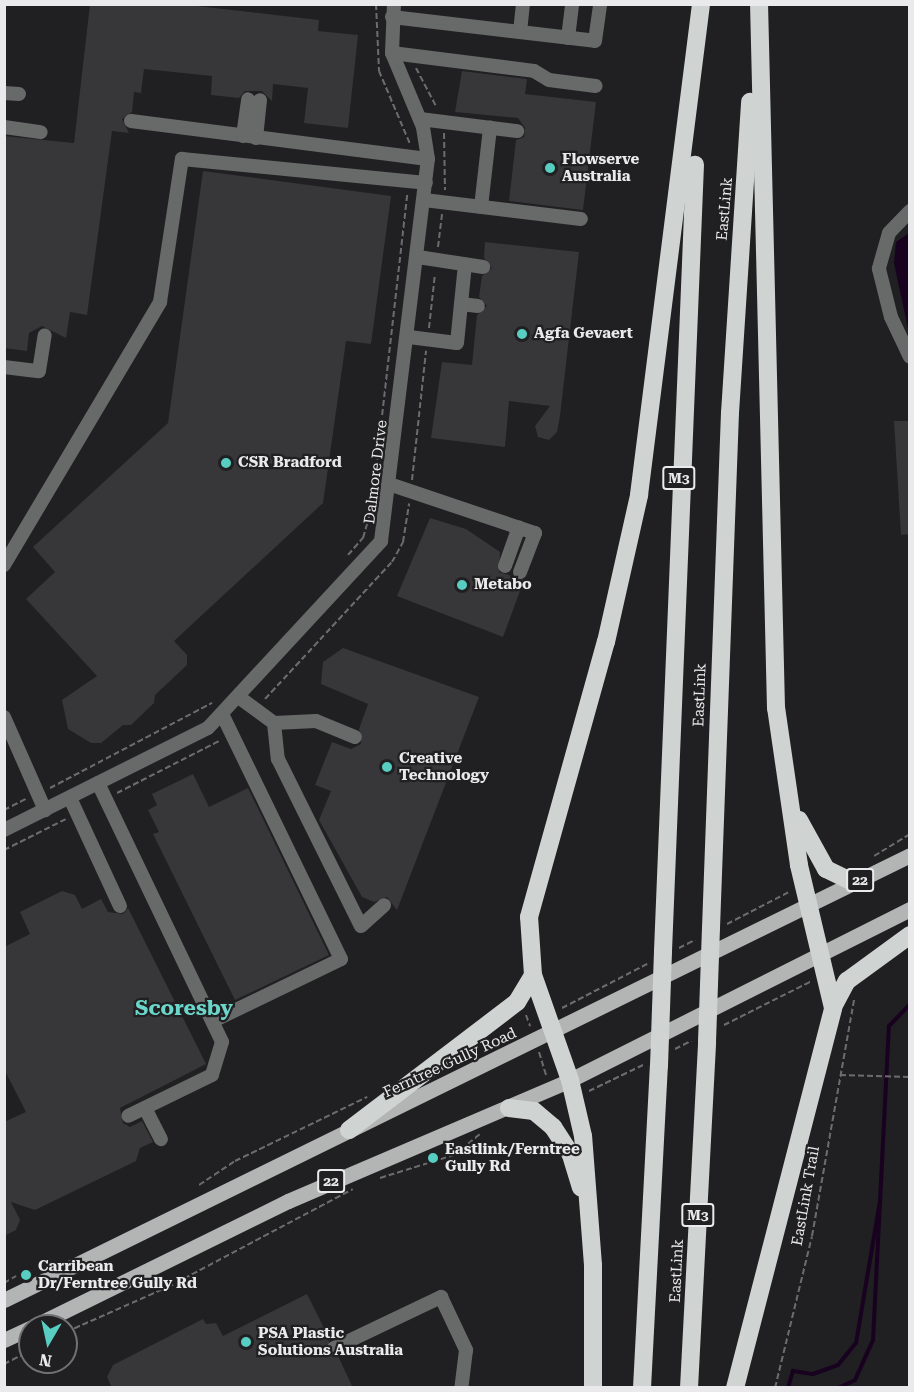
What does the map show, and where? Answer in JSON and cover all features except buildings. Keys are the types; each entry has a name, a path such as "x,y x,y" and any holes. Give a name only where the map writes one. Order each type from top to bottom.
{"highway":[{"path":"593,1388 590,1227 585,1146 570,1080 552,1034 536,1017 528,932 533,893 603,653 639,495 701,4"},
{"name":"EastLink","path":"642,1388 658,1066 680,431 706,4"},
{"name":"EastLink","path":"689,1388 713,930 730,413 753,4"},
{"path":"759,4 774,660 782,752 805,885 823,954 833,1008"},
{"path":"782,752 807,843 835,877 855,883"},
{"path":"735,1388 833,1008 852,978 909,935"},
{"path":"349,1130 517,1002 533,975"},
{"path":"509,1108 539,1113 563,1140 590,1227"}],"main road":[{"name":"Ferntree Gully Road","path":"4,1300 349,1130 552,1034 909,855"},
{"name":"22","path":"58,1314 288,1201 570,1080 909,909"},
{"name":"22","path":"4,1340 18,1334"}],"street":[{"path":"520,32 523,4"},
{"path":"568,38 572,4"},
{"path":"393,11 520,32 595,41 600,4"},
{"name":"Dalmore Drive","path":"4,830 70,798 223,716 378,548 392,485 428,159 420,119 392,53 393,11"},
{"path":"392,53 534,71 549,80 596,86"},
{"path":"250,137 254,99"},
{"path":"420,119 517,131"},
{"path":"131,121 428,159"},
{"path":"4,127 41,132"},
{"path":"481,207 490,128"},
{"path":"4,565 160,302 182,159 426,183"},
{"path":"424,200 581,219"},
{"path":"909,211 889,233 879,258 891,317 909,357"},
{"path":"418,257 483,267"},
{"path":"409,337 457,343 465,264"},
{"path":"461,304 478,306"},
{"path":"4,367 39,371 45,335"},
{"path":"392,485 535,533 520,572"},
{"path":"505,566 519,528"},
{"path":"240,698 274,723 316,722 355,737"},
{"path":"213,1021 341,959 223,716"},
{"path":"4,717 45,810"},
{"path":"274,723 278,759 361,926 384,905"},
{"path":"98,783 213,1021 222,1048 212,1075 128,1116"},
{"path":"70,798 120,906"},
{"path":"145,1108 161,1139"},
{"path":"334,1348 439,1297 465,1348 462,1388"}],"path":[{"path":"376,4 373,37 379,71 405,126 411,157"},
{"path":"255,709 392,562 405,533 447,166 442,122 412,56"},
{"path":"375,472 409,181"},
{"path":"343,561 363,538 371,507"},
{"path":"4,810 215,701"},
{"path":"106,799 231,732"},
{"path":"4,850 78,813"},
{"path":"872,858 909,834"},
{"path":"536,1017 805,885"},
{"name":"EastLink Trail","path":"775,1388 812,1236 839,1075 854,1015 852,978"},
{"path":"839,1075 909,1077"},
{"path":"373,1180 454,1155 483,1133"},
{"path":"78,1327 168,1287 356,1188"},
{"path":"4,1283 16,1276"},
{"path":"4,1364 18,1357"}],"shaded area":[{"path":"909,233 909,333 894,263 896,242"}],"waterway":[{"path":"838,1388 855,1380 873,1340 889,1026 910,1004"},
{"path":"788,1388 793,1371 813,1374 838,1365 856,1343 880,1201"}],"place":[{"name":"Flowserve Australia","path":"550,168"},
{"name":"Agfa Gevaert","path":"522,334"},
{"name":"CSR Bradford","path":"226,463"},
{"name":"Metabo","path":"462,585"},
{"name":"Creative Technology","path":"387,767"},
{"name":"Eastlink/Ferntree Gully Rd","path":"433,1158"},
{"name":"Carribean Dr/Ferntree Gully Rd","path":"26,1275"},
{"name":"PSA Plastic Solutions Australia","path":"246,1342"}],"district":[{"name":"Scoresby","path":"184,1008"}]}
